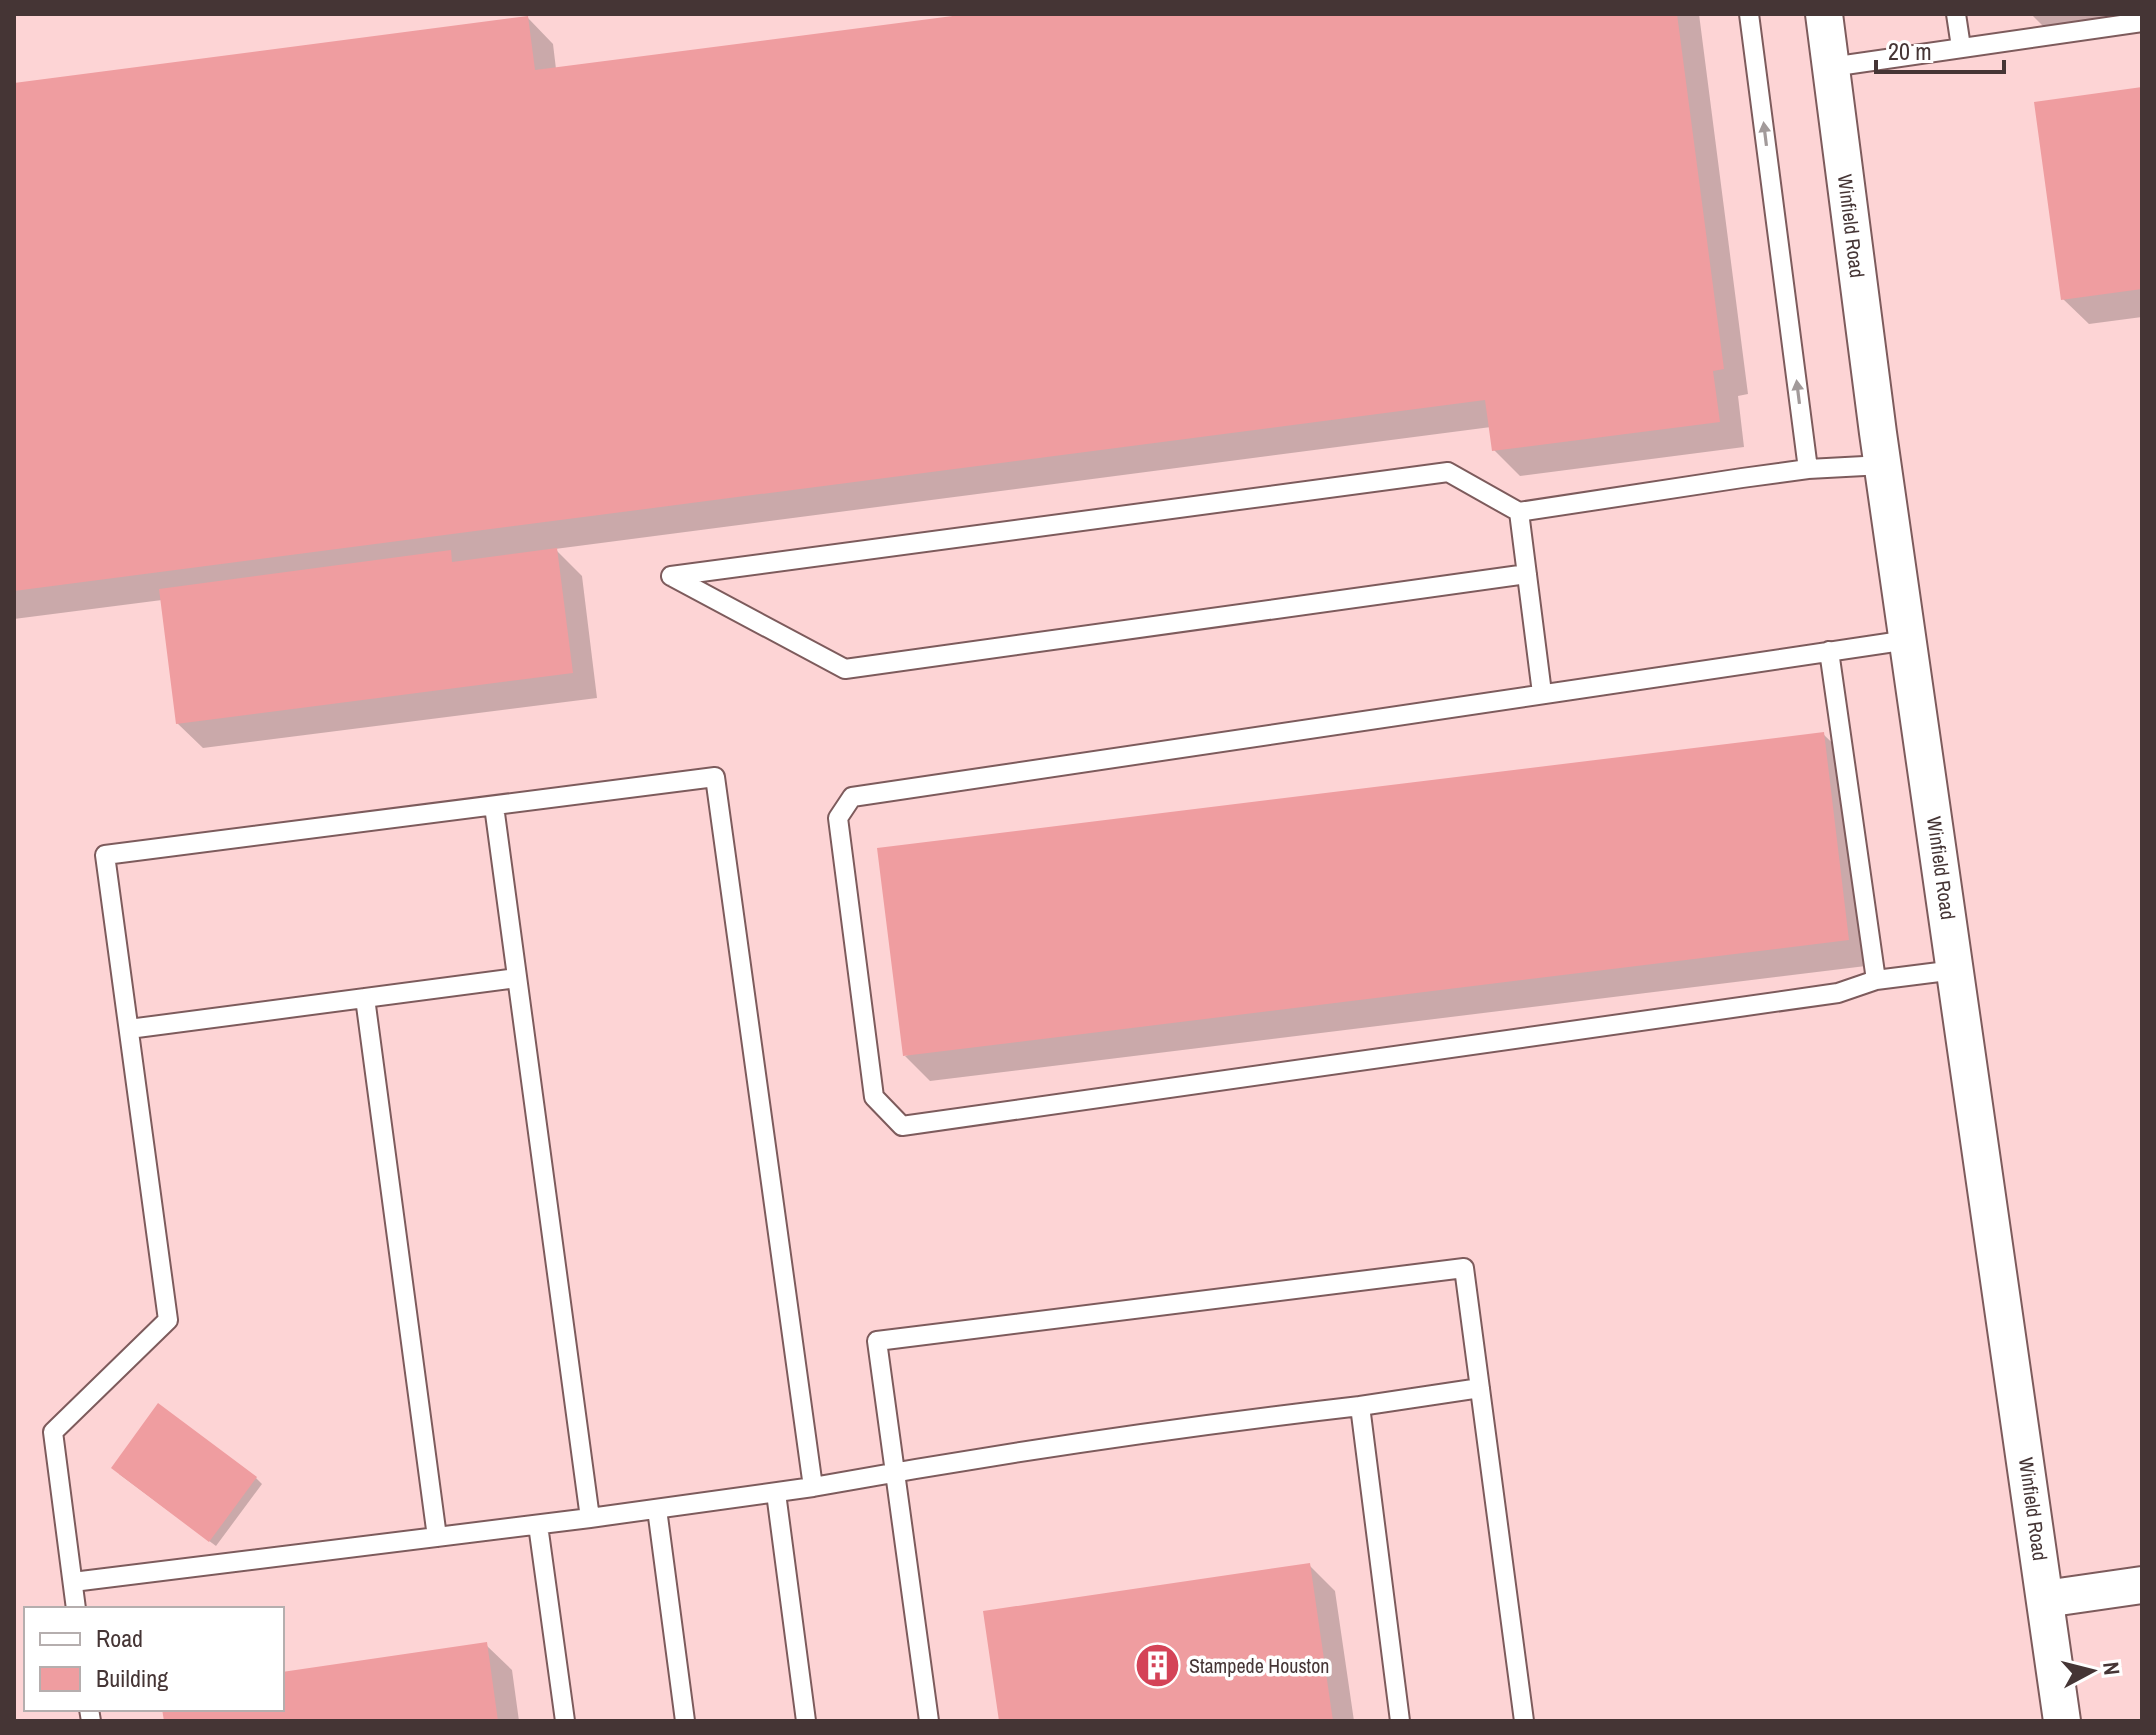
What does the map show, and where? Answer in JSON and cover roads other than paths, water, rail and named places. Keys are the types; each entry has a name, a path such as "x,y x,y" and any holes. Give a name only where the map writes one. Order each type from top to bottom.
{"street":[{"name":"Winfield Road","path":"1824,14 1883,465 2062,1721"},
{"path":"2045,1599 2142,1585"}],"lane":[{"path":"1749,14 1808,469"},
{"path":"1956,14 1961,47"},
{"path":"1831,67 2142,22"},
{"path":"1527,574 845,669 671,576 1448,472 1519,512 1808,469 1883,465"},
{"path":"1519,512 1542,693"},
{"path":"1908,640 852,797 838,818 874,1097 902,1126 1838,993 1876,980 1955,970"},
{"path":"1829,651 1876,980"},
{"path":"76,1607 53,1432 168,1320 105,855 715,777 813,1487"},
{"path":"494,806 590,1518"},
{"path":"129,1029 517,978"},
{"path":"365,998 437,1537"},
{"path":"929,1721 877,1341 1464,1268 1524,1721"},
{"path":"73,1582 776,1493 1278,1415 1480,1388"},
{"path":"1360,1406 1400,1721"},
{"path":"776,1493 806,1721"},
{"path":"657,1509 685,1721"},
{"path":"538,1525 565,1721"}],"place":[{"name":"Stampede Houston","path":"1158,1666"}]}
